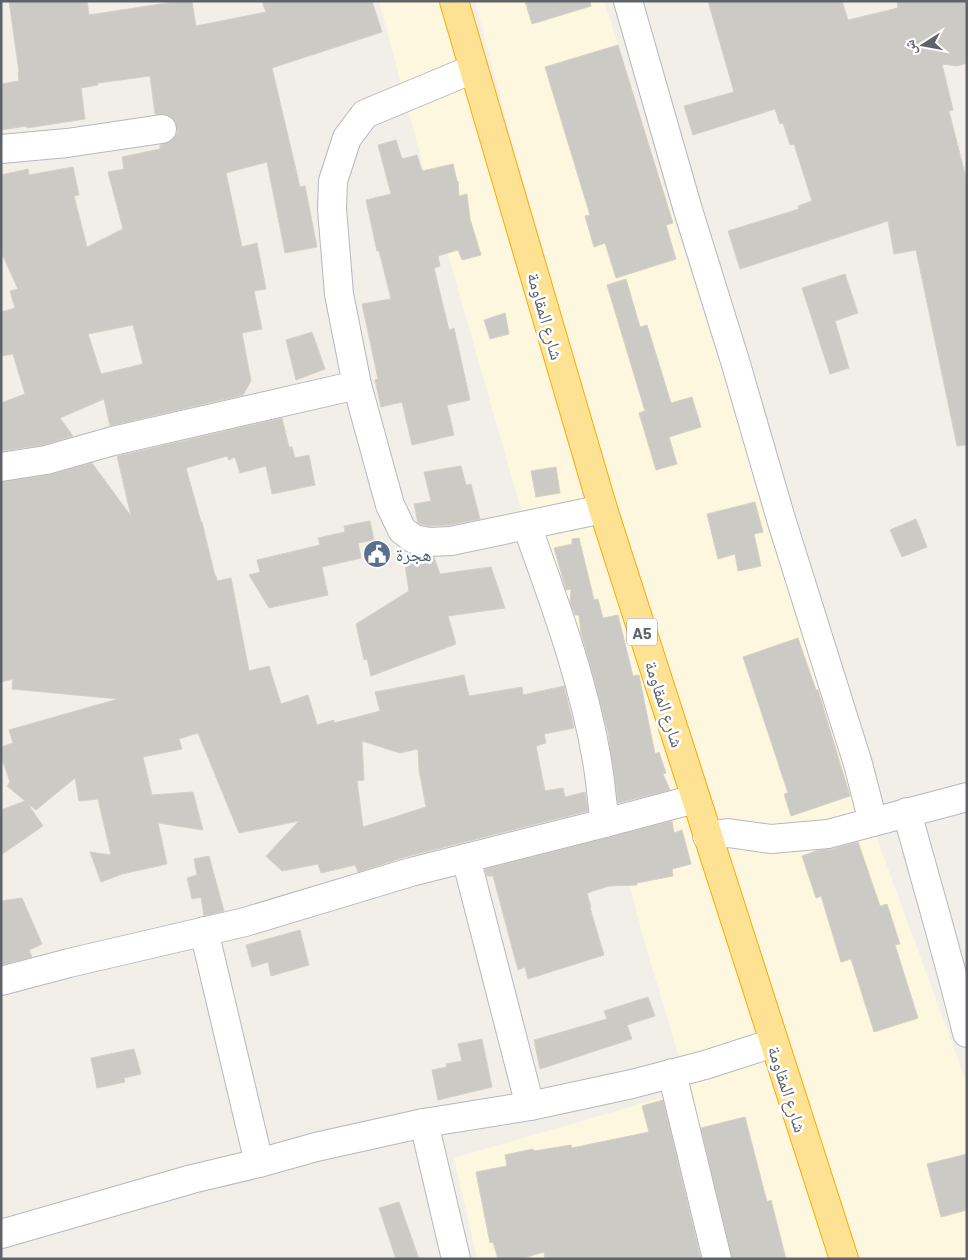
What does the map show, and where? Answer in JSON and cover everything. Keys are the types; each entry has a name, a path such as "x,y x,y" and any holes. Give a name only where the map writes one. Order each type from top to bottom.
{"highway":[{"name":"شارع المقاومة","path":"454,1 602,509 844,1259"}],"street":[{"path":"628,1 784,528 858,764 873,822"},
{"path":"473,69 365,114 347,138 333,182 332,209 339,294 357,385 390,505 402,530 414,539 428,542 451,542 602,509"},
{"path":"1,150 67,143 162,129"},
{"path":"1,467 46,460 113,441 357,385"},
{"path":"527,526 564,631 588,720 598,767 604,823"},
{"path":"707,836 728,833 772,839 828,834 967,797"},
{"path":"1,981 286,910 328,896 466,858 695,798"},
{"path":"907,812 967,1033"},
{"path":"466,858 530,1106"},
{"path":"204,931 259,1163"},
{"path":"1,1234 192,1179 316,1147 424,1123 530,1106 632,1084 773,1043"},
{"path":"672,1073 717,1259"},
{"path":"424,1123 456,1259"}],"shaded area":[{"path":"379,1 440,1 497,193 583,497 832,1259 477,1259 454,1158 689,1090 644,940 610,809 430,192"},
{"path":"475,1 604,1 825,697 967,1084 967,1259 857,1259 753,927 637,577 514,148"}],"building":[{"path":"9,1 87,1 89,15 180,1 192,1 196,26 266,12 262,1 372,1 382,32 272,68 300,187 305,186 317,247 285,253 267,162 226,173 242,247 257,243 266,289 254,291 262,329 242,333 251,381 243,395 110,426 104,399 60,418 73,436 43,445 1,451 1,403 25,394 13,354 1,356 1,312 15,308 10,291 18,289 1,252 1,175 28,169 29,175 73,167 79,195 74,196 87,247 123,229 108,172 124,169 122,157 160,149 160,145 172,141 177,134 174,120 168,115 155,114 150,76 98,83 98,85 81,88 85,119 1,130 1,84 19,81","holes":["133,325 143,364 101,374 88,334"]},
{"path":"525,1 590,1 591,6 532,24"},
{"path":"708,1 842,1 848,20 898,8 897,1 967,1 967,63 957,66 942,64 953,110 949,111 967,182 967,445 957,446 916,250 894,254 888,221 740,269 728,231 799,209 798,206 812,201 794,144 790,145 783,123 780,124 775,109 693,135 684,106 734,92"},
{"path":"618,45 673,223 666,225 676,259 616,278 605,243 594,247 585,216 590,215 545,67"},
{"path":"396,140 402,159 417,155 422,171 453,164 458,181 459,196 467,194 470,219 481,255 462,260 458,250 438,256 440,266 434,268 449,330 454,328 470,400 447,405 454,435 412,445 402,402 381,407 375,380 378,379 362,304 391,299 379,251 377,251 366,200 391,194 378,145"},
{"path":"845,274 858,313 835,321 849,368 830,374 802,288"},
{"path":"626,279 640,327 647,325 671,403 692,397 701,427 669,437 677,464 656,470 639,413 645,411 607,285"},
{"path":"505,313 509,334 490,339 484,320"},
{"path":"312,332 325,369 296,380 286,340"},
{"path":"282,418 289,447 292,447 295,458 309,455 315,485 272,494 266,466 240,473 235,457 229,460 227,456 186,468 217,581 231,578 249,671 269,666 281,704 308,695 317,725 334,720 334,723 380,711 375,692 464,675 469,696 522,687 523,695 564,686 574,728 544,734 546,743 536,746 545,791 563,788 565,797 585,792 588,811 405,857 358,872 355,865 321,873 318,864 282,871 266,856 299,821 239,833 198,733 179,739 182,749 143,757 152,795 193,792 203,830 158,823 167,864 122,874 101,882 90,852 111,855 98,799 79,801 75,778 36,810 28,804 43,826 1,855 1,810 25,801 7,786 10,782 1,756 1,747 13,743 9,730 118,699 12,689 13,679 1,682 1,482 48,475 92,463 131,516 117,456","holes":["362,741 400,753 418,749 419,770 426,807 363,827 357,781 364,780"]},
{"path":"461,466 466,485 471,484 480,519 449,525 429,526 418,523 414,504 431,501 424,472"},
{"path":"556,467 560,493 536,497 531,471"},
{"path":"755,502 763,532 754,534 761,566 738,571 735,554 718,559 707,514"},
{"path":"916,519 927,547 902,557 890,530"},
{"path":"370,521 374,540 358,543 361,558 322,567 328,595 269,608 249,575 260,572 257,560 320,545 318,538 345,532 344,526"},
{"path":"579,538 594,600 598,599 603,618 618,615 633,676 639,675 655,754 659,752 666,773 663,774 670,790 618,803 608,733 581,633 579,615 575,615 570,602 571,589 566,590 554,548 572,544 572,539"},
{"path":"419,556 434,557 440,574 491,567 505,608 448,616 456,644 371,676 367,659 364,660 356,624 409,591 404,559"},
{"path":"798,638 816,690 818,690 850,796 791,816 784,794 788,793 743,657"},
{"path":"672,821 674,833 682,830 691,864 672,869 673,876 637,883 637,885 609,886 587,893 604,955 528,979 525,967 518,970 493,876 487,876 485,869"},
{"path":"858,842 880,906 887,904 900,944 895,945 918,1018 874,1032 851,959 841,962 821,896 816,898 802,856 819,850 832,849"},
{"path":"209,856 224,911 204,916 201,897 192,899 187,878 197,875 194,859"},
{"path":"22,898 42,944 29,950 32,957 1,965 1,901"},
{"path":"300,930 309,965 271,976 268,962 252,967 246,945"},
{"path":"648,997 655,1016 627,1025 632,1039 540,1069 534,1040 607,1019 604,1011"},
{"path":"482,1039 492,1087 438,1100 432,1070 447,1067 446,1064 462,1061 458,1044"},
{"path":"134,1049 141,1074 124,1078 125,1082 97,1088 91,1058"},
{"path":"663,1100 701,1259 545,1259 544,1252 520,1259 498,1259 493,1242 490,1243 476,1172 507,1166 505,1155 533,1149 534,1151 571,1145 572,1148 649,1132 642,1106"},
{"path":"745,1117 767,1202 771,1200 786,1259 732,1259 701,1128"},
{"path":"967,1154 967,1210 941,1217 927,1164"},
{"path":"399,1202 419,1259 396,1259 379,1208"}],"place":[{"name":"هجرة","path":"377,554"}]}
